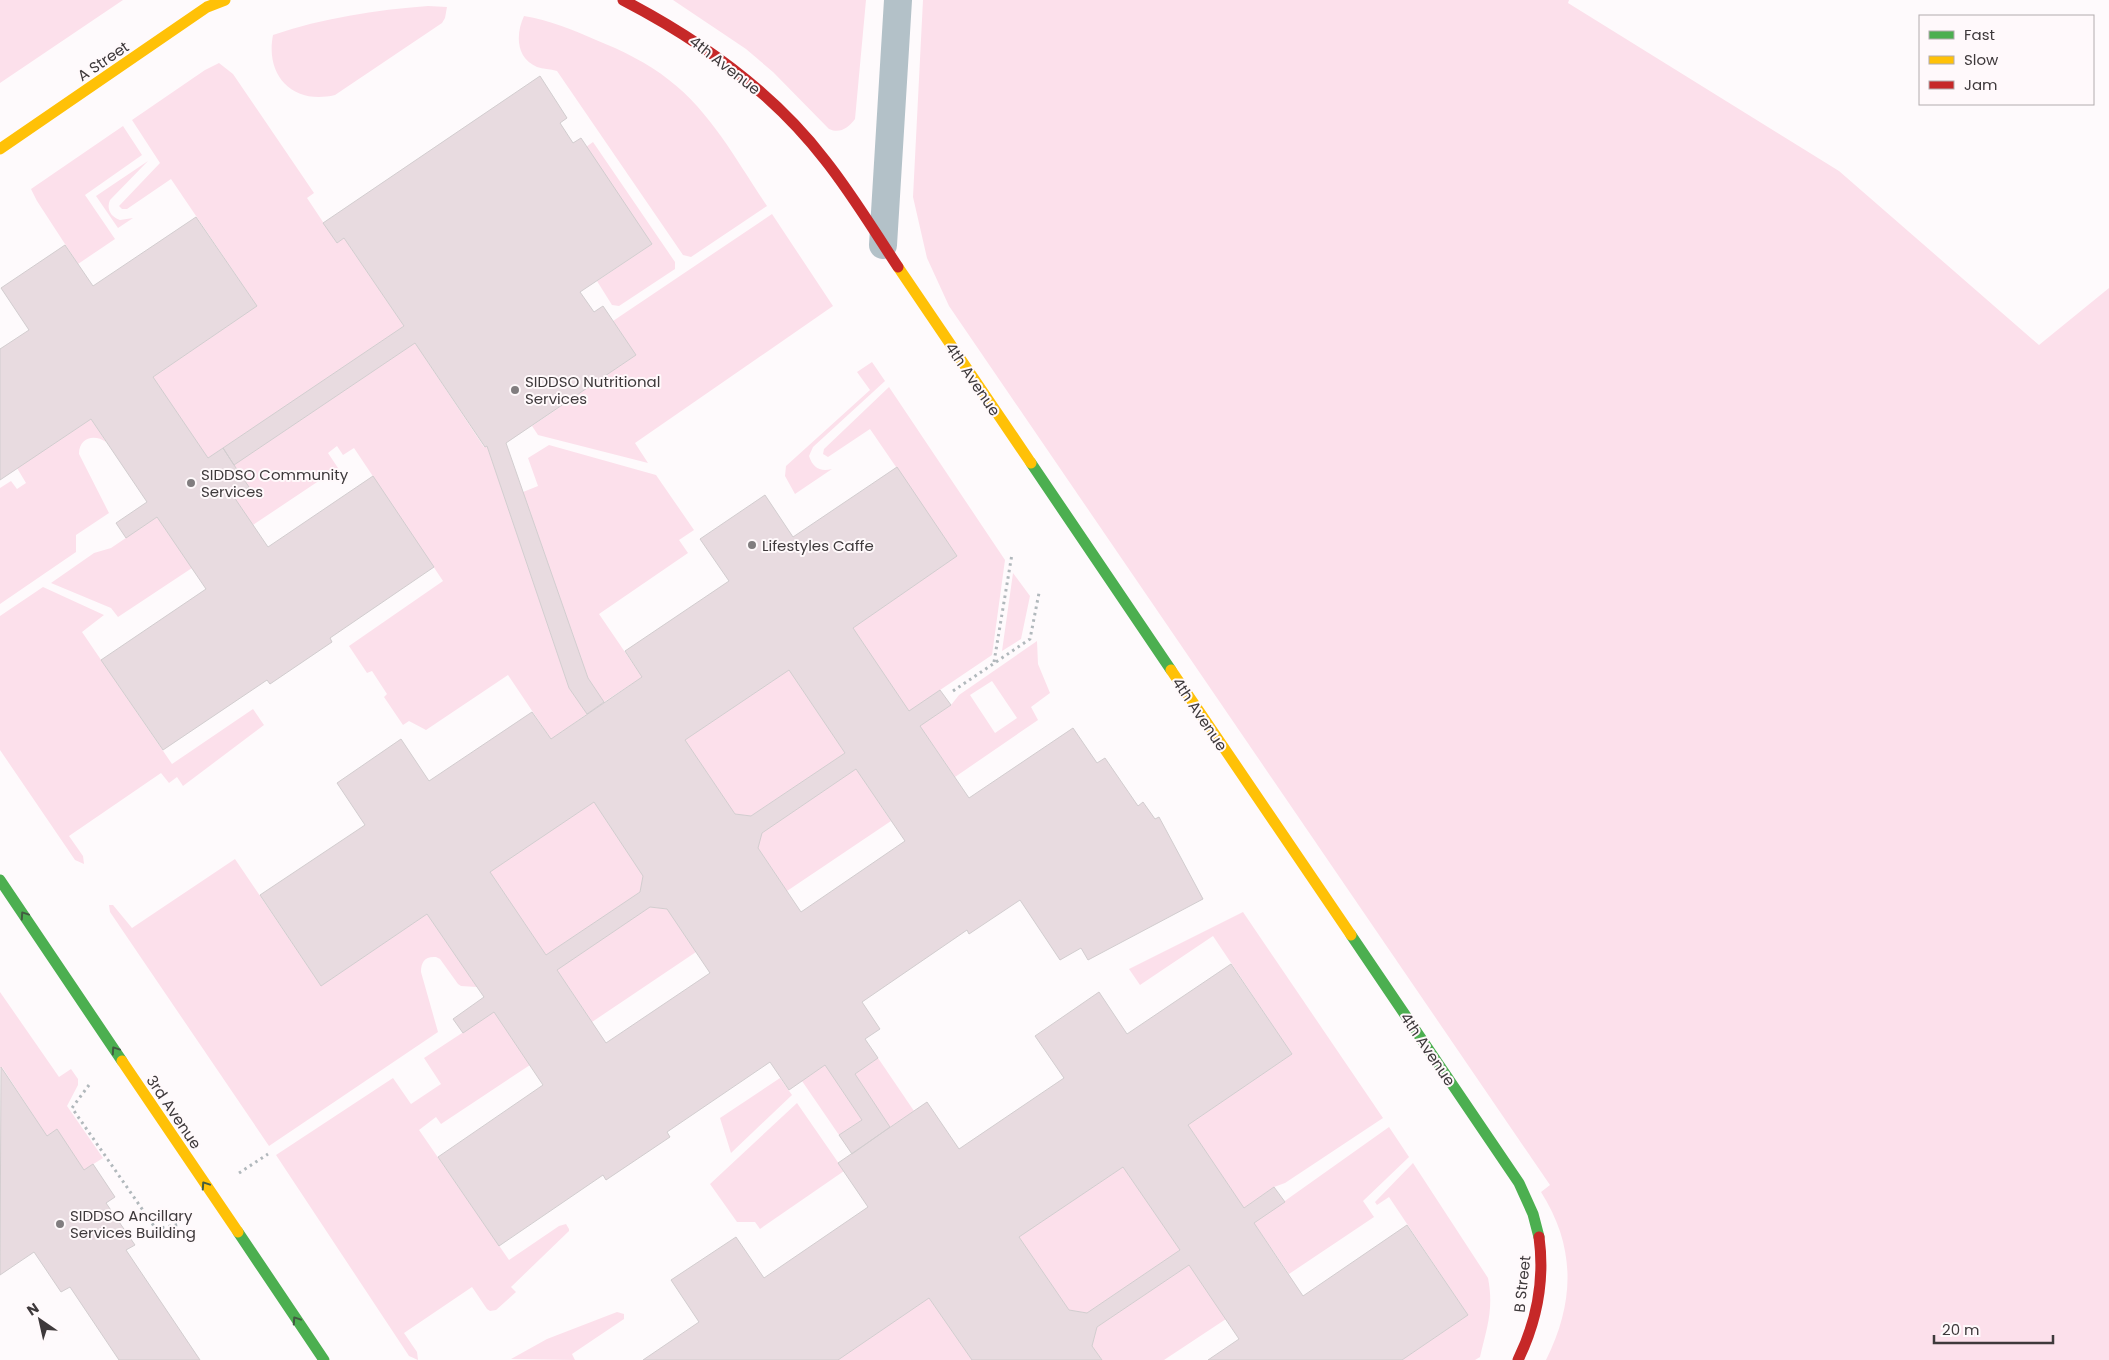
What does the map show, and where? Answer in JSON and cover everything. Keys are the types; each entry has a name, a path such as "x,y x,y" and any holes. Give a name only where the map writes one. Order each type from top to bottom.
{"street":[{"name":"A Street","path":"0,149 207,8 225,0"},
{"name":"4th Avenue","path":"623,0 665,21 724,61 777,107 824,159 1519,1183"},
{"path":"882,245 898,0"},
{"name":"3rd Avenue","path":"0,880 324,1360"},
{"name":"B Street","path":"1518,1360 1536,1314 1541,1276 1540,1248 1533,1215 1519,1183"}],"path":[{"path":"994,663 1012,554"},
{"path":"953,691 1030,639 1039,593"},
{"path":"89,1085 72,1108 156,1229 181,1224"}],"shaded area":[{"path":"0,0 123,0 0,83"},
{"path":"673,0 866,0 855,119 844,129 837,131 829,129 773,72 746,49"},
{"path":"923,0 1569,0 1568,3 1839,171 2039,345 2109,288 2109,1360 1546,1360 1556,1338 1562,1317 1568,1275 1561,1233 1541,1192 1550,1185 949,306 927,258 913,197"},
{"path":"428,6 447,7 442,23 335,95 306,96 295,91 285,84 278,75 273,63 273,35 349,16"},
{"path":"524,16 561,26 615,48 669,80 698,107 711,123 767,206 691,257 683,255 557,71 537,67 525,58 519,44 521,23"},
{"path":"219,63 233,74 314,193 307,198 337,243 344,238 404,326 208,458 153,377 257,306 171,179 127,209 122,209 119,206 160,163 132,120 205,70"},
{"path":"123,126 142,155 85,195 115,239 78,264 31,189"},
{"path":"593,142 675,262 675,269 619,306 612,305 597,281 652,244 586,147"},
{"path":"148,161 110,200 109,209 114,217 120,220 133,218 118,228 96,196"},
{"path":"772,214 833,306 635,443 648,463 538,435 532,426 636,355 613,321"},
{"path":"415,343 484,447 487,446 569,688 587,714 551,739 508,675 426,730 409,721 403,725 384,697 387,694 372,671 367,673 349,646 443,581 354,448 343,455 337,446 328,453 338,468 253,525 234,497 248,486 234,465"},
{"path":"872,362 885,381 813,447 809,456 813,464 824,470 832,469 795,494 785,476 786,466 870,390 857,372"},
{"path":"889,387 1005,560 992,655 909,711 853,628 957,556 870,429 828,457 823,454 824,449"},
{"path":"91,419 106,442 97,438 88,439 82,444 79,454 109,513 76,535 76,552 0,604 0,488 11,481 17,489 26,483 17,468"},
{"path":"549,445 656,475 694,530 679,540 688,553 599,614 642,677 604,702 588,678 523,492 538,486 528,458"},
{"path":"157,517 192,568 118,617 111,608 51,583 94,553 111,548"},
{"path":"1013,573 1030,596 1021,639 1002,651"},
{"path":"43,587 104,615 82,632 172,764 253,709 264,725 183,786 177,777 169,783 161,773 69,836 83,856 84,864 75,860 0,750 0,616"},
{"path":"1037,641 1038,664 1050,693 1031,707 1038,720 955,777 920,726 951,705 959,695","holes":["992,681 1017,718 995,733 970,695"]},
{"path":"789,670 845,753 751,816 735,814 685,740"},
{"path":"856,769 891,821 787,891 758,848 762,833"},
{"path":"594,802 643,876 640,892 546,955 490,872"},
{"path":"235,859 321,986 427,914 477,987 461,986 440,959 432,957 426,959 422,965 421,972 438,1032 269,1146 110,912 109,905 113,905 132,928"},
{"path":"650,907 667,909 696,952 592,1022 557,970"},
{"path":"1243,912 1383,1118 1244,1208 1188,1125 1292,1054 1213,936 1140,985 1129,969"},
{"path":"0,992 59,1077 71,1069 78,1079 78,1085 67,1106 103,1158 84,1170 57,1129 47,1136 2,1067 0,1068"},
{"path":"494,1012 530,1065 441,1124 436,1117 419,1130 509,1260 559,1226 566,1224 569,1231 511,1287 516,1292 496,1310 490,1311 487,1309 472,1287 404,1333 417,1352 418,1360 409,1356 276,1155 393,1078 411,1104 441,1084 424,1058"},
{"path":"878,1058 914,1111 890,1127 855,1074"},
{"path":"825,1065 862,1120 839,1135 802,1081"},
{"path":"780,1078 792,1095 731,1153 720,1118"},
{"path":"797,1103 844,1171 760,1229 755,1222 737,1222 710,1184"},
{"path":"1389,1127 1409,1157 1363,1201 1374,1217 1289,1274 1254,1223"},
{"path":"1413,1163 1488,1278 1490,1289 1489,1318 1480,1357 1475,1360 1402,1360 1468,1315 1389,1197 1377,1205 1375,1202"},
{"path":"1123,1167 1180,1250 1087,1313 1069,1310 1019,1237"},
{"path":"1189,1265 1226,1319 1164,1360 1102,1360 1092,1346 1097,1327"},
{"path":"929,1298 972,1360 838,1360"},
{"path":"617,1312 624,1314 624,1319 572,1354 575,1360 511,1359 547,1339"}],"building":[{"name":"SIDDSO Nutritional Services","path":"540,76 567,118 560,123 573,143 581,138 652,244 580,292 594,312 603,306 636,355 506,443 588,678 604,702 587,714 569,688 487,446 485,447 415,343 234,465 223,448 404,326 344,238 337,243 323,223"},
{"name":"SIDDSO Community Services","path":"196,217 257,306 153,377 208,458 223,448 249,487 234,497 268,547 373,476 434,567 330,638 332,642 270,684 267,680 163,750 101,660 206,589 157,517 126,538 116,523 147,502 91,419 0,480 0,349 29,330 1,288 65,245 93,286"},
{"path":"897,467 957,556 853,628 909,711 940,690 951,705 920,726 969,798 1073,728 1097,763 1105,758 1138,806 1143,802 1155,819 1159,817 1203,899 1088,960 1081,948 1060,960 1020,900 969,934 967,930 862,1002 880,1029 865,1039 878,1058 855,1074 890,1127 852,1154 839,1135 862,1120 825,1065 789,1090 770,1062 667,1132 670,1137 606,1180 603,1175 499,1246 438,1157 543,1085 494,1012 463,1033 453,1019 484,997 427,914 321,986 260,895 365,825 337,783 401,739 429,781 532,712 551,739 642,677 625,651 729,581 700,539 765,495 793,537","holes":["789,670 845,753 751,816 735,814 685,740","856,769 905,841 801,912 758,848 762,833","594,802 643,876 640,892 546,955 490,872","650,907 667,909 710,973 606,1043 557,970"]},
{"path":"1231,964 1292,1054 1188,1125 1244,1208 1274,1187 1285,1202 1254,1223 1303,1296 1407,1225 1468,1315 1402,1360 1208,1360 1239,1339 1189,1265 1097,1327 1092,1346 1102,1360 972,1360 929,1298 838,1360 643,1360 699,1322 671,1280 736,1237 764,1278 868,1207 838,1163 927,1102 959,1149 1064,1078 1035,1036 1099,992 1127,1034","holes":["1123,1167 1180,1250 1087,1313 1069,1310 1019,1237"]},
{"name":"SIDDSO Ancillary Services Building","path":"1,1067 47,1136 57,1129 84,1170 93,1164 115,1197 106,1203 135,1245 126,1250 200,1360 119,1360 70,1287 61,1292 34,1252 0,1275"}],"traffic: fast":[{"path":"1031,463 1171,670"},
{"path":"0,880 122,1061"},
{"path":"1351,935 1519,1183 1533,1214 1539,1237"},
{"path":"238,1232 324,1360"}],"traffic: slow":[{"path":"0,149 207,7 225,0"},
{"path":"898,267 1031,463"},
{"path":"1171,670 1351,935"},
{"path":"122,1061 238,1232"}],"traffic: jam":[{"path":"623,0 680,32 707,50 733,69 782,112 804,135 835,173 898,267"},
{"path":"1518,1360 1530,1331 1538,1300 1541,1269 1539,1237"}],"place":[{"name":"SIDDSO Nutritional Services","path":"515,390"},
{"name":"SIDDSO Community Services","path":"191,483"},
{"name":"Lifestyles Caffe","path":"752,545"},
{"name":"SIDDSO Ancillary Services Building","path":"60,1224"}]}
